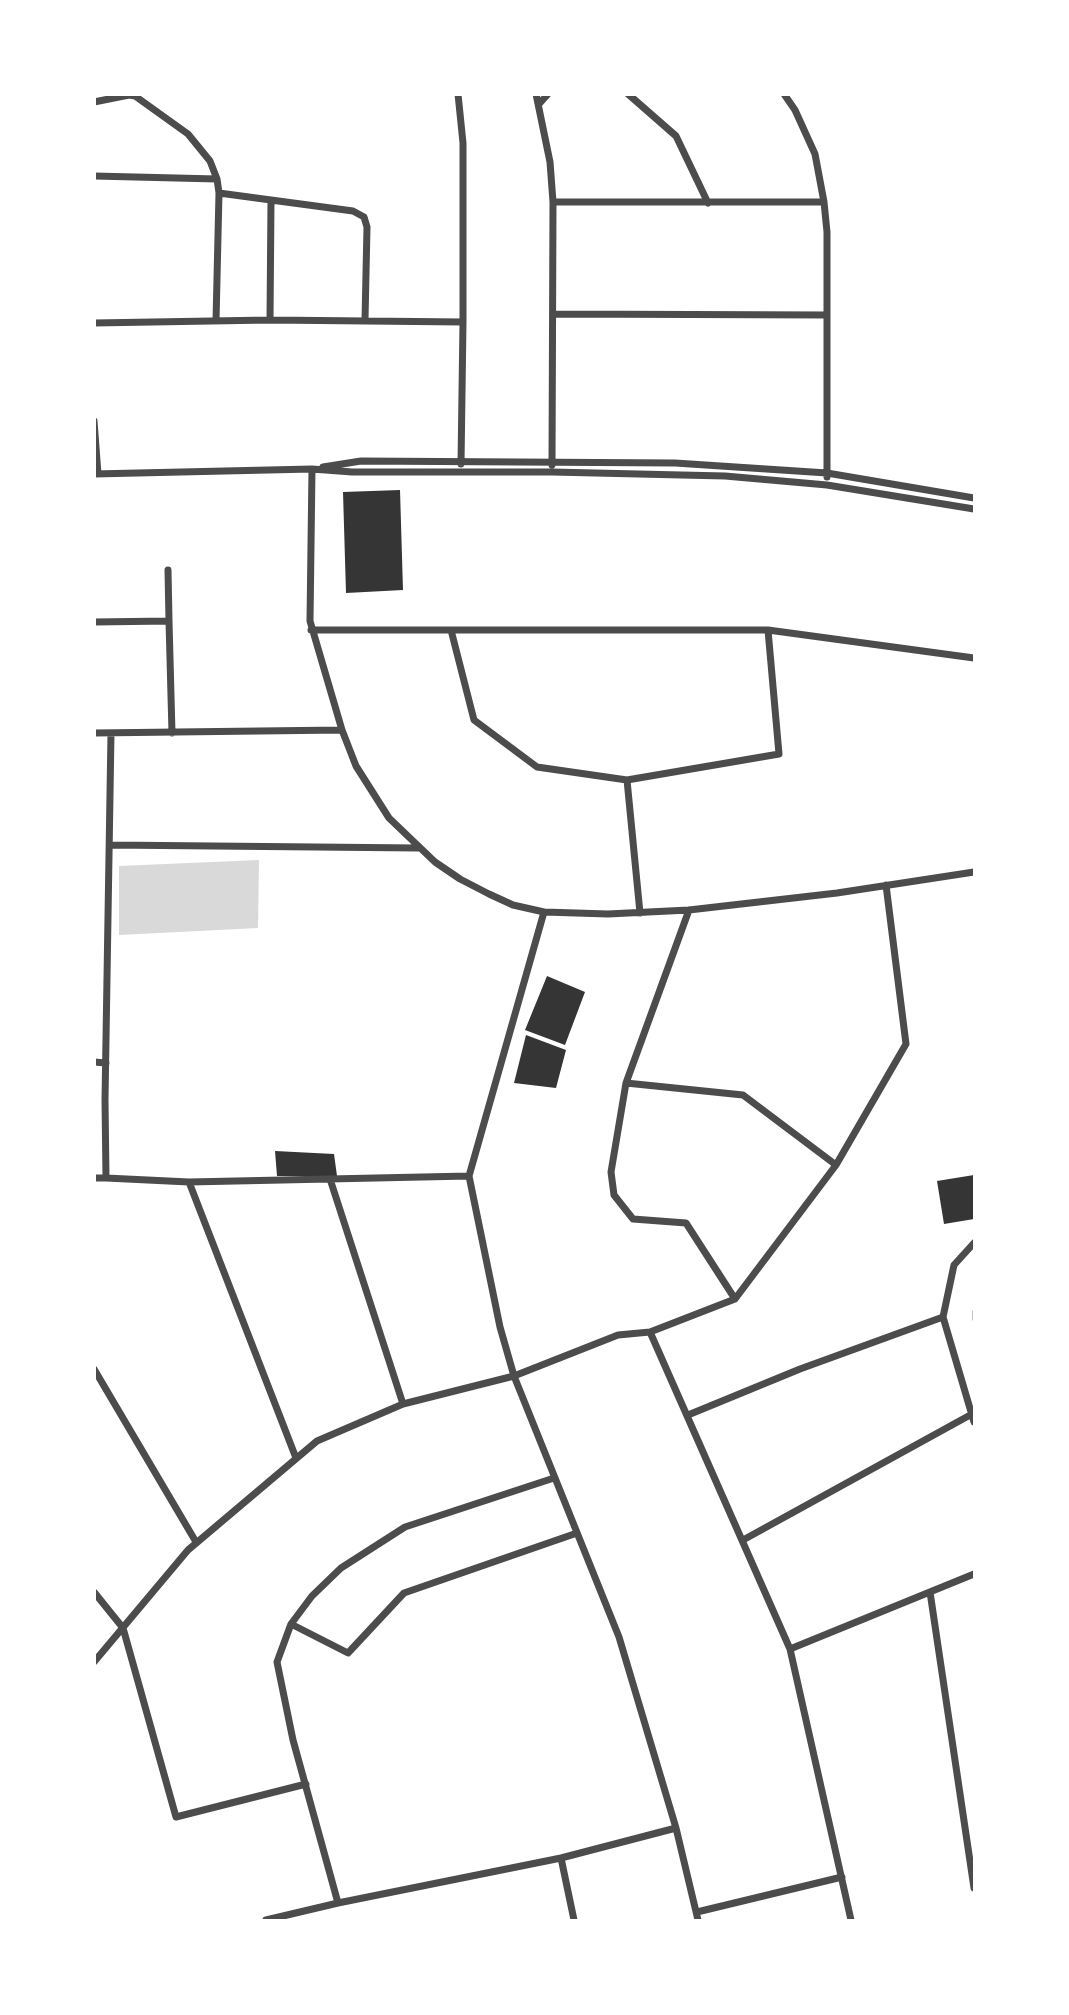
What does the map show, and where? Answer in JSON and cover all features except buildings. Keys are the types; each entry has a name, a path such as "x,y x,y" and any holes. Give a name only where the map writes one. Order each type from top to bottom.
{"street":[{"path":"458,94 463,143 460,472"},
{"path":"536,94 550,162 553,202 552,472"},
{"path":"538,104 548,94"},
{"path":"628,94 676,136 708,203"},
{"path":"785,94 815,154 824,202 827,485"},
{"path":"94,102 129,95 140,99 188,134 210,161 219,193 216,321"},
{"path":"94,176 217,179"},
{"path":"219,193 353,211 364,216 367,227 365,320"},
{"path":"270,320 271,200"},
{"path":"553,202 824,202"},
{"path":"553,314 827,315"},
{"path":"94,323 270,320 463,322"},
{"path":"94,421 97,474 312,469 352,472 552,472 725,476 827,485 975,509"},
{"path":"312,469 362,461 675,463 827,473 975,498"},
{"path":"312,469 309,603 311,630 342,730 356,766 389,818 418,848 460,879 513,905 544,912 575,914 688,910 975,872"},
{"path":"168,570 172,733"},
{"path":"94,622 169,621"},
{"path":"311,630 768,630 975,658"},
{"path":"451,630 474,720 537,767 627,780 779,754 768,630"},
{"path":"94,733 342,730"},
{"path":"106,1178 111,733"},
{"path":"627,780 640,913"},
{"path":"110,845 418,848"},
{"path":"94,1662 196,1542 317,1441 403,1404 514,1376 618,1335 650,1332 735,1298 836,1165 905,1044 886,885"},
{"path":"688,910 626,1083 611,1172 614,1195 633,1219 686,1223 735,1298"},
{"path":"544,912 469,1175 500,1326 514,1376 619,1637 676,1828 698,1920"},
{"path":"94,1062 106,1063"},
{"path":"626,1083 743,1095 836,1165"},
{"path":"94,1178 189,1182 469,1175"},
{"path":"330,1179 403,1404"},
{"path":"189,1182 296,1458"},
{"path":"743,1540 973,1418 943,1317 954,1265 975,1243"},
{"path":"688,1415 800,1369 943,1317"},
{"path":"650,1332 790,1649 851,1920"},
{"path":"94,1369 196,1542"},
{"path":"338,1903 293,1740 277,1662 291,1624 312,1596 341,1568 405,1527 554,1478"},
{"path":"291,1624 348,1654 404,1593 577,1533"},
{"path":"790,1649 975,1574"},
{"path":"94,1592 123,1628 176,1817 306,1784"},
{"path":"930,1592 975,1888"},
{"path":"266,1920 561,1858 676,1828"},
{"path":"561,1858 574,1920"},
{"path":"697,1912 842,1877"}],"path":[{"path":"974,1310 975,1320"}],"shaded area":[{"path":"259,860 258,928 119,935 119,866"}]}
